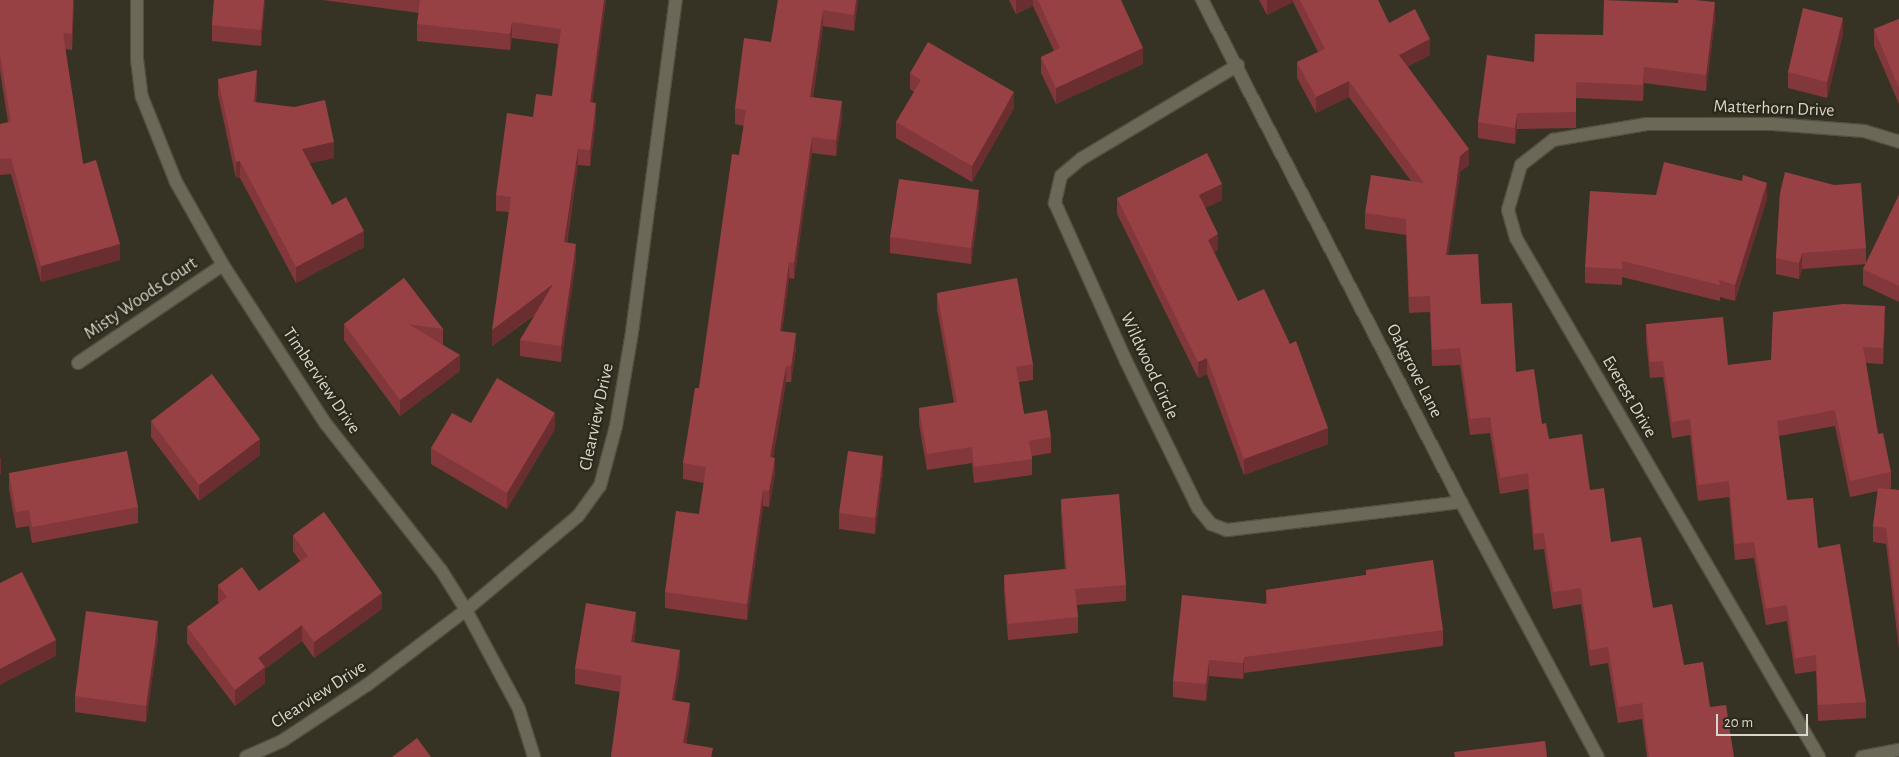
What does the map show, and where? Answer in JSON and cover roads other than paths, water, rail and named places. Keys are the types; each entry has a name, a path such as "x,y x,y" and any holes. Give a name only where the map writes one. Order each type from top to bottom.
{"street":[{"name":"Timberview Drive","path":"137,0 137,60 142,97 176,182 223,265 326,424 441,570 466,610 519,709 534,757"},
{"name":"Clearview Drive","path":"246,757 282,741 367,685 466,610 578,516 600,486 616,426 632,332 676,0"},
{"name":"Oakgrove Lane","path":"1202,0 1238,65 1461,502 1598,757"},
{"name":"Wildwood Circle","path":"1238,65 1081,160 1061,176 1055,203 1126,361 1198,508 1211,524 1227,530 1461,502"},
{"name":"Matterhorn Drive","path":"1647,124 1773,124 1864,131 1899,142"},
{"name":"Everest Drive","path":"1647,124 1553,140 1535,151 1520,165 1511,190 1508,210 1516,238 1819,757"},
{"name":"Misty Woods Court","path":"78,363 223,265"},
{"path":"1862,757 1899,750"}]}
